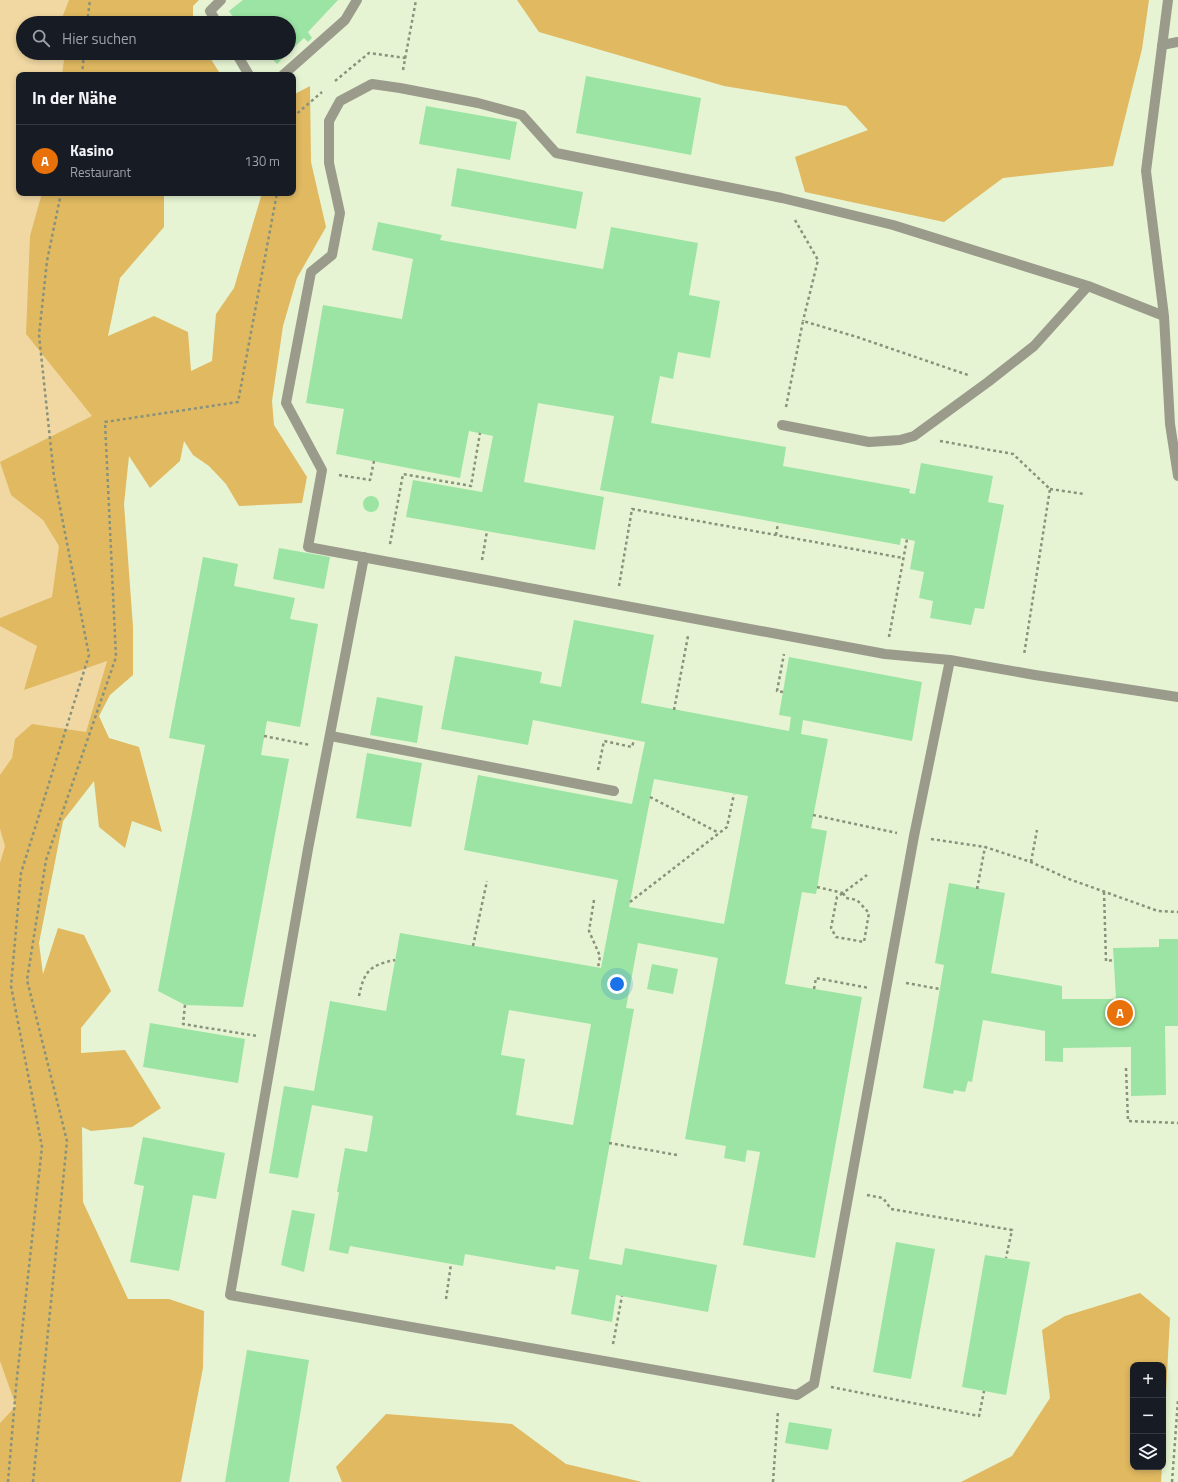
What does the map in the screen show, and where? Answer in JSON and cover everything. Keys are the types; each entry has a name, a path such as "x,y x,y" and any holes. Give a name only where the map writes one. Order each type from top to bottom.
{"lane":[{"path":"213,16 210,12 221,0"},
{"path":"286,72 345,20 357,0"},
{"path":"1168,0 1146,171 1164,316 1178,476"},
{"path":"1162,45 1178,42"},
{"path":"240,60 247,72"},
{"path":"1164,316 1088,286 893,225 782,198 556,153 522,115 478,103 372,84 340,101 329,121 329,163 340,214 332,255 311,272 286,402 321,472 308,546 886,654 950,660 1021,673 1178,697"},
{"path":"782,425 869,442 900,440 914,436 1034,346 1088,286"},
{"path":"364,557 331,736 308,849 230,1295 779,1392 797,1395 814,1384 914,836 950,660"},
{"path":"331,736 614,791"}],"path":[{"path":"88,16 90,0"},
{"path":"400,88 416,0"},
{"path":"82,72 83,60"},
{"path":"8,1482 16,1387 42,1146 11,986 21,874 89,655 54,478 39,336 47,261 60,196"},
{"path":"33,1482 67,1141 27,980 46,860 116,657 104,422 238,402 276,196"},
{"path":"782,198 818,260 803,321 782,425"},
{"path":"803,321 857,337 988,382"},
{"path":"388,561 403,474 471,486 480,433"},
{"path":"914,436 1013,454 1050,489 1084,494"},
{"path":"321,472 370,480 374,461"},
{"path":"1021,673 1050,489"},
{"path":"615,604 632,509 903,558"},
{"path":"776,535 778,523"},
{"path":"478,578 487,531"},
{"path":"886,654 907,539"},
{"path":"674,710 692,618"},
{"path":"783,692 777,691 787,635"},
{"path":"264,736 328,748"},
{"path":"595,788 604,741 632,747 634,740"},
{"path":"630,902 727,827 734,794"},
{"path":"650,797 719,833"},
{"path":"813,815 914,836 985,847 1031,862 1104,892 1158,911 1178,912"},
{"path":"1031,862 1038,830"},
{"path":"977,889 985,847"},
{"path":"817,887 843,894 846,898 857,900 869,913 864,942 836,937 831,928 837,898 843,894 867,875"},
{"path":"474,946 487,881"},
{"path":"1104,892 1106,961 1114,960"},
{"path":"594,900 589,931 600,956 598,968"},
{"path":"360,996 362,981 368,971 379,964 395,960"},
{"path":"814,989 816,978 885,991"},
{"path":"887,980 940,989"},
{"path":"185,1005 183,1024 275,1039"},
{"path":"1126,1068 1128,1121 1178,1123"},
{"path":"610,1143 677,1155"},
{"path":"848,1191 883,1198 891,1209 1012,1230 1006,1258"},
{"path":"446,1299 452,1264"},
{"path":"610,1362 622,1296"},
{"path":"814,1384 979,1416 984,1392"},
{"path":"773,1482 779,1392"},
{"path":"1172,1482 1178,1400"}],"shaded area":[{"path":"0,0 108,0 106,16 16,16 16,60 101,60 100,72 16,72 16,196 93,196 107,661 86,732 22,982 24,1482 0,1482"},
{"path":"69,0 199,0 193,6 193,16 63,16"},
{"path":"517,0 1149,0 1142,49 1113,166 1003,178 944,222 805,192 795,157 868,130 846,106 724,86 539,32"},
{"path":"64,60 211,60 219,72 62,72"},
{"path":"310,86 311,162 326,227 297,278 283,326 272,401 274,425 307,477 302,503 239,506 226,484 209,466 193,455 184,441 180,461 150,488 129,456 124,504 133,627 133,675 110,695 99,716 109,738 139,747 162,832 132,821 125,848 99,827 94,781 63,821 39,943 43,974 58,928 84,935 111,991 81,1028 81,1053 125,1050 161,1108 132,1127 91,1131 82,1127 83,1202 128,1299 169,1299 204,1311 203,1368 181,1482 0,1482 0,1423 16,1406 0,1361 0,863 5,846 0,829 0,775 12,758 15,739 32,724 86,732 107,661 24,690 37,646 0,626 0,618 52,597 59,546 43,520 11,495 0,462 92,416 26,334 30,236 41,196 164,196 164,227 120,278 108,336 154,316 188,332 191,371 212,361 216,314 234,288 261,196 296,196 296,93"},
{"path":"1140,1293 1170,1318 1166,1393 1166,1362 1130,1362 1130,1470 1162,1470 1161,1482 961,1482 1012,1456 1050,1398 1042,1330 1065,1316"},
{"path":"386,1414 512,1424 566,1464 642,1482 342,1482 336,1467"}],"building":[{"path":"243,0 338,0 308,32 312,38 308,42 304,38 296,45 296,16 232,16 229,11"},
{"path":"273,60 281,60 277,64"},
{"path":"586,76 701,98 691,155 576,133"},
{"path":"426,106 517,122 510,160 419,144"},
{"path":"457,168 583,192 576,229 451,206"},
{"path":"378,222 442,235 440,240 603,269 611,227 698,243 689,295 720,301 710,358 678,352 673,379 660,376 651,423 786,447 783,466 910,489 909,493 915,494 921,463 993,476 988,502 1004,505 984,609 975,608 971,625 930,618 933,601 919,598 924,572 910,569 915,541 901,538 900,545 600,490 614,416 538,403 524,482 604,497 595,550 406,517 413,480 482,492 493,436 469,431 460,478 336,454 344,409 306,403 323,305 402,319 413,259 372,250"},
{"path":"368,496 374,496 379,501 377,510 374,512 368,512 363,507 363,501"},
{"path":"279,548 330,557 324,589 273,579"},
{"path":"203,557 238,564 234,586 295,598 290,619 318,624 300,727 267,721 261,755 289,759 243,1007 185,1005 158,991 205,745 169,738"},
{"path":"574,620 654,635 641,703 789,731 791,717 779,715 789,657 922,682 912,741 803,720 801,734 828,739 811,828 827,831 816,894 802,892 785,984 862,997 815,1258 743,1245 760,1152 747,1150 745,1162 724,1158 726,1146 685,1139 718,958 638,943 626,1008 634,1009 589,1259 622,1265 625,1248 717,1265 708,1312 616,1295 612,1322 571,1314 579,1270 556,1266 555,1270 465,1254 463,1266 350,1246 348,1254 329,1250 345,1148 367,1152 373,1116 312,1105 298,1178 269,1173 284,1086 314,1091 330,1001 386,1011 400,933 601,968 618,880 464,850 478,775 632,804 645,742 533,720 528,745 441,729 455,656 542,672 540,683 561,687","holes":["654,779 748,796 724,924 629,907","509,1010 591,1024 573,1125 516,1115 525,1059 501,1055"]},
{"path":"377,697 423,706 417,743 370,735"},
{"path":"367,753 422,763 411,827 356,818"},
{"path":"949,883 1005,893 991,973 1062,986 1062,999 1116,999 1113,948 1159,947 1159,939 1178,939 1178,1026 1165,1026 1166,1095 1131,1096 1131,1047 1063,1048 1063,1062 1045,1061 1045,1031 983,1020 972,1082 968,1081 965,1092 954,1090 953,1094 923,1088 944,965 935,963"},
{"path":"652,964 678,969 673,994 647,989"},
{"path":"150,1023 245,1039 238,1083 143,1067"},
{"path":"143,1137 225,1153 216,1199 193,1195 179,1271 130,1262 144,1186 134,1184"},
{"path":"292,1210 315,1214 304,1272 281,1265"},
{"path":"896,1242 935,1249 911,1379 873,1372"},
{"path":"985,1255 1030,1262 1006,1395 962,1387"},
{"path":"247,1350 309,1360 289,1482 225,1482"},
{"path":"789,1422 832,1429 828,1450 785,1443"}],"place":[{"name":"Kasino","path":"1120,1013"}]}
